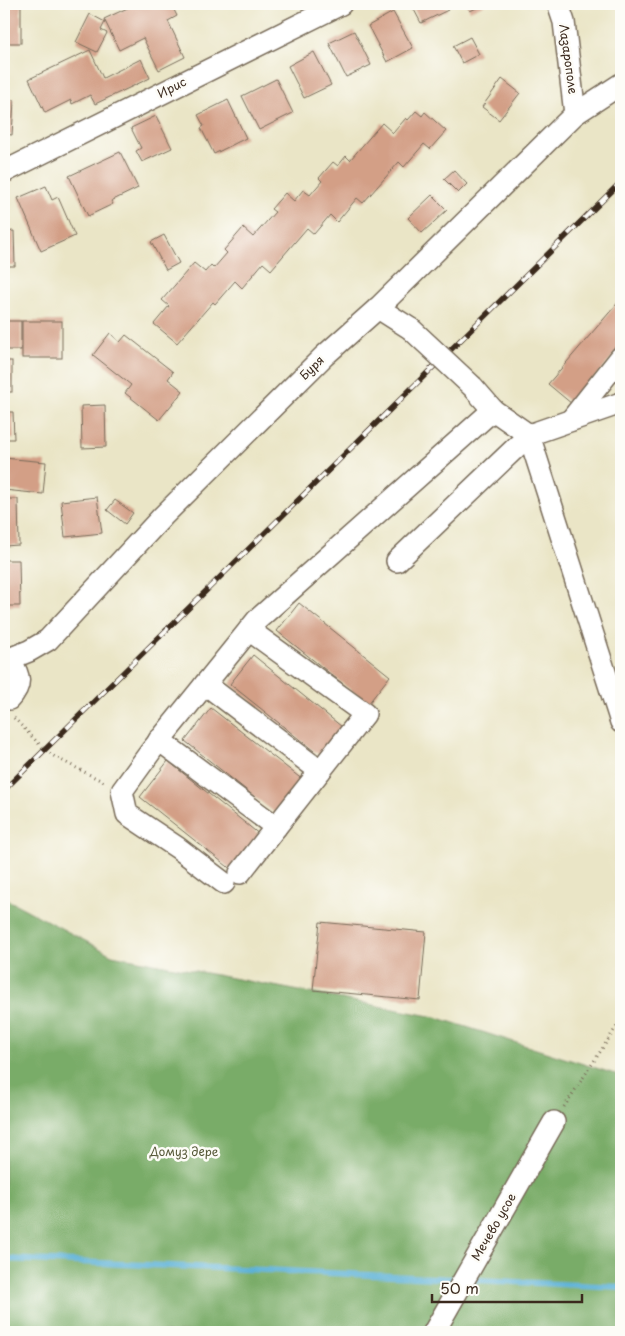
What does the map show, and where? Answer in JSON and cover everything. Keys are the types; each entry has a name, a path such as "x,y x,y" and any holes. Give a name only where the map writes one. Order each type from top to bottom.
{"street":[{"name":"Ирис","path":"4,172 341,4"},
{"name":"Лазарополе","path":"558,4 564,22 575,114"},
{"name":"Буря","path":"7,707 9,699 16,692 19,681 16,670 7,660 29,651 48,640 163,516 324,356 378,308 575,114 621,84"},
{"path":"378,308 411,328 493,410 529,436 621,722"},
{"path":"571,421 621,357"},
{"path":"397,561 529,436 621,403"},
{"path":"249,630 365,714 276,827 232,878 178,848 127,814 122,791 159,740 257,620 493,410"},
{"path":"205,684 320,771"},
{"path":"159,740 276,827"},
{"name":"Мечево усое","path":"434,1332 554,1122"}],"path":[{"path":"7,707 44,749 55,757 122,791"},
{"path":"554,1122 621,1020"}],"green space":[{"name":"Домуз дере","path":"4,898 112,955 435,1017 618,1075 621,1073 621,1332 4,1332"}],"building":[{"path":"4,4 21,4 21,43 4,43"},
{"path":"136,4 171,4 177,16 168,21 185,57 159,70 143,38 119,50 104,19"},
{"path":"411,4 445,4 448,10 421,23"},
{"path":"467,4 485,4 470,11"},
{"path":"393,12 413,48 387,62 368,26"},
{"path":"90,14 105,22 101,30 107,33 97,52 76,42"},
{"path":"354,31 371,65 346,77 329,43"},
{"path":"470,37 479,54 462,63 453,46"},
{"path":"90,50 103,78 141,59 150,78 95,104 90,95 72,104 71,100 45,113 29,79"},
{"path":"314,52 331,85 304,98 288,66"},
{"path":"276,79 293,113 259,130 242,96"},
{"path":"502,79 520,93 499,120 482,107"},
{"path":"4,99 14,100 12,135 4,134"},
{"path":"228,100 246,138 214,154 201,128 204,126 198,115"},
{"path":"416,111 422,116 425,112 446,131 430,149 424,144 404,167 399,162 363,203 357,198 337,222 330,215 314,234 307,228 271,270 263,263 242,288 235,281 215,304 213,302 177,343 154,324 169,306 162,300 194,263 205,272 211,265 214,268 227,253 224,250 243,228 253,237 275,212 271,209 285,193 294,201 303,190 310,195 322,181 319,178 333,162 338,166 346,156 350,160 382,123 393,133 406,118 408,120"},
{"path":"156,116 172,148 142,162 136,151 141,148 131,128"},
{"path":"120,152 138,188 111,201 113,204 88,216 69,176"},
{"path":"454,170 467,184 458,193 444,179"},
{"path":"46,186 52,200 58,197 75,236 41,251 18,198"},
{"path":"432,195 447,210 422,233 408,218"},
{"path":"14,231 15,266 4,266 4,232"},
{"path":"164,235 179,263 166,270 151,242"},
{"path":"621,299 621,347 572,404 548,384"},
{"path":"4,321 21,321 21,350 4,350"},
{"path":"22,321 62,321 62,358 22,358"},
{"path":"110,333 120,342 126,335 173,372 168,379 183,391 159,420 125,393 131,385 93,355"},
{"path":"4,361 12,361 12,392 4,392"},
{"path":"105,405 106,447 82,448 81,406"},
{"path":"4,412 13,412 14,439 4,439"},
{"path":"4,458 46,462 43,494 4,490"},
{"path":"97,497 102,533 65,537 61,501"},
{"path":"4,499 18,499 19,545 4,546"},
{"path":"115,500 133,513 125,524 107,510"},
{"path":"4,560 19,560 20,606 4,606"},
{"path":"299,603 390,676 368,704 277,631"},
{"path":"253,655 347,731 324,759 230,684"},
{"path":"211,708 308,784 281,818 185,741"},
{"path":"168,761 265,839 237,874 140,797"},
{"path":"320,922 426,932 420,1000 313,990"}],"waterway":[{"name":"Домуз дере","path":"4,1259 621,1287"}],"railway":[{"path":"4,790 621,182"}]}
